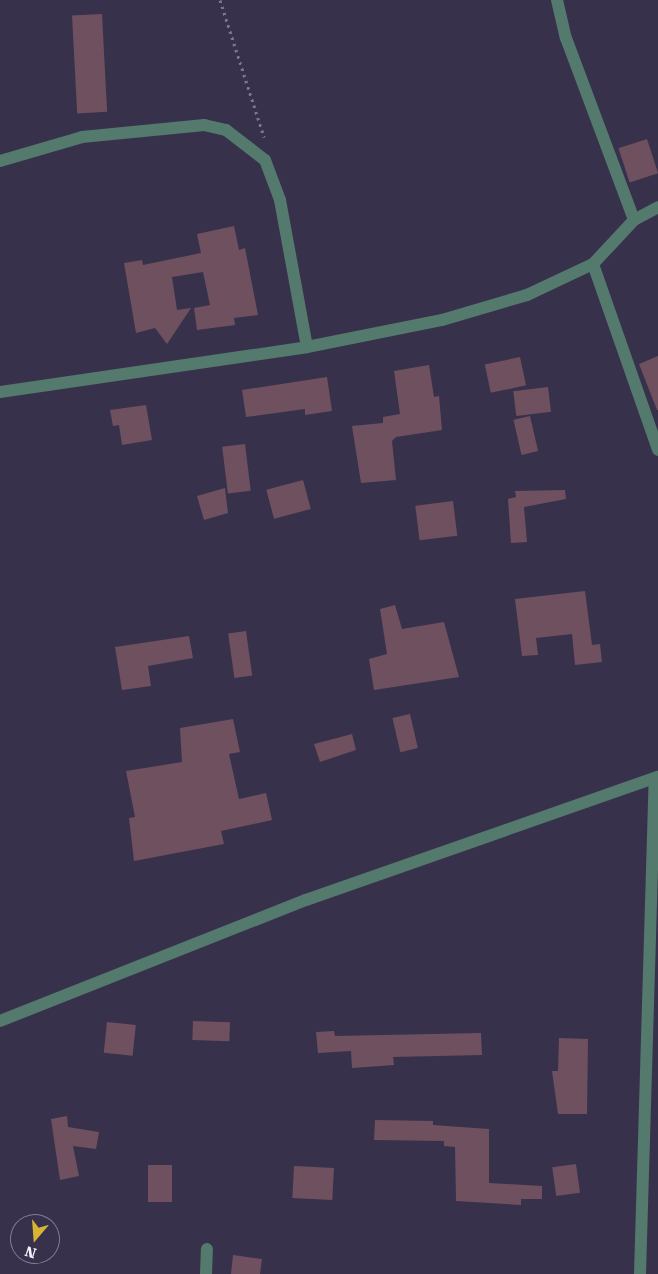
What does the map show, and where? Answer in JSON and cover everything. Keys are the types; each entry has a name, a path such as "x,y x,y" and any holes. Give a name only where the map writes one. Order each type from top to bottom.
{"street":[{"path":"557,0 566,38 634,220"},
{"path":"0,161 82,137 204,125 226,130 266,160 280,200 307,347"},
{"path":"0,392 307,347 499,303 593,264 634,220 658,207"},
{"path":"593,264 658,450"},
{"path":"0,1021 306,900 656,778 640,1274"},
{"path":"206,1274 207,1249"}],"path":[{"path":"220,0 251,86 266,160"}],"building":[{"path":"102,14 107,112 77,113 72,16"},
{"path":"647,139 658,173 630,183 618,148"},
{"path":"234,226 239,250 245,248 258,315 234,318 235,325 197,330 194,308 210,305 203,272 172,277 177,310 191,308 167,344 155,328 136,333 124,263 142,260 143,265 201,253 197,234"},
{"path":"658,356 658,410 657,410 639,364"},
{"path":"520,357 526,385 491,393 485,364"},
{"path":"429,365 434,397 439,396 442,430 396,437 392,441 396,480 361,483 352,426 383,423 383,417 400,414 394,371"},
{"path":"327,377 332,411 305,415 305,409 246,417 242,390"},
{"path":"548,387 551,412 516,416 513,391"},
{"path":"146,405 152,440 122,445 119,425 113,426 110,410"},
{"path":"530,416 538,451 522,455 513,420"},
{"path":"245,444 251,491 228,493 222,447"},
{"path":"303,480 311,509 274,519 266,490"},
{"path":"225,488 228,513 204,520 197,496"},
{"path":"565,490 566,499 524,507 527,542 511,543 508,499 516,497 515,491"},
{"path":"453,501 457,536 420,540 415,506"},
{"path":"585,591 592,645 600,644 602,662 575,665 572,634 536,638 538,655 522,656 515,599"},
{"path":"395,605 402,629 444,622 459,677 374,690 369,659 387,654 380,609"},
{"path":"246,631 252,676 234,678 228,634"},
{"path":"189,636 193,658 148,666 151,686 122,690 115,647"},
{"path":"410,714 418,748 400,752 392,718"},
{"path":"233,719 240,752 229,754 239,799 266,793 272,820 221,831 224,844 134,861 129,818 135,817 126,771 182,762 180,728"},
{"path":"352,734 356,750 320,762 314,744"},
{"path":"193,1021 230,1022 229,1041 192,1040"},
{"path":"107,1022 136,1025 133,1056 104,1053"},
{"path":"334,1031 335,1036 481,1033 482,1055 393,1057 394,1065 352,1068 351,1051 318,1053 316,1032"},
{"path":"559,1038 588,1039 587,1114 558,1114 552,1071 558,1071"},
{"path":"67,1116 68,1127 99,1132 96,1149 73,1146 79,1176 60,1180 51,1119"},
{"path":"375,1120 433,1121 433,1125 489,1129 489,1183 542,1186 542,1199 521,1199 521,1205 456,1201 455,1147 444,1146 444,1141 374,1140"},
{"path":"576,1164 580,1193 556,1196 552,1167"},
{"path":"148,1165 172,1165 172,1202 148,1202"},
{"path":"294,1166 334,1168 332,1200 292,1198"},
{"path":"233,1255 262,1259 260,1274 231,1274"}]}
